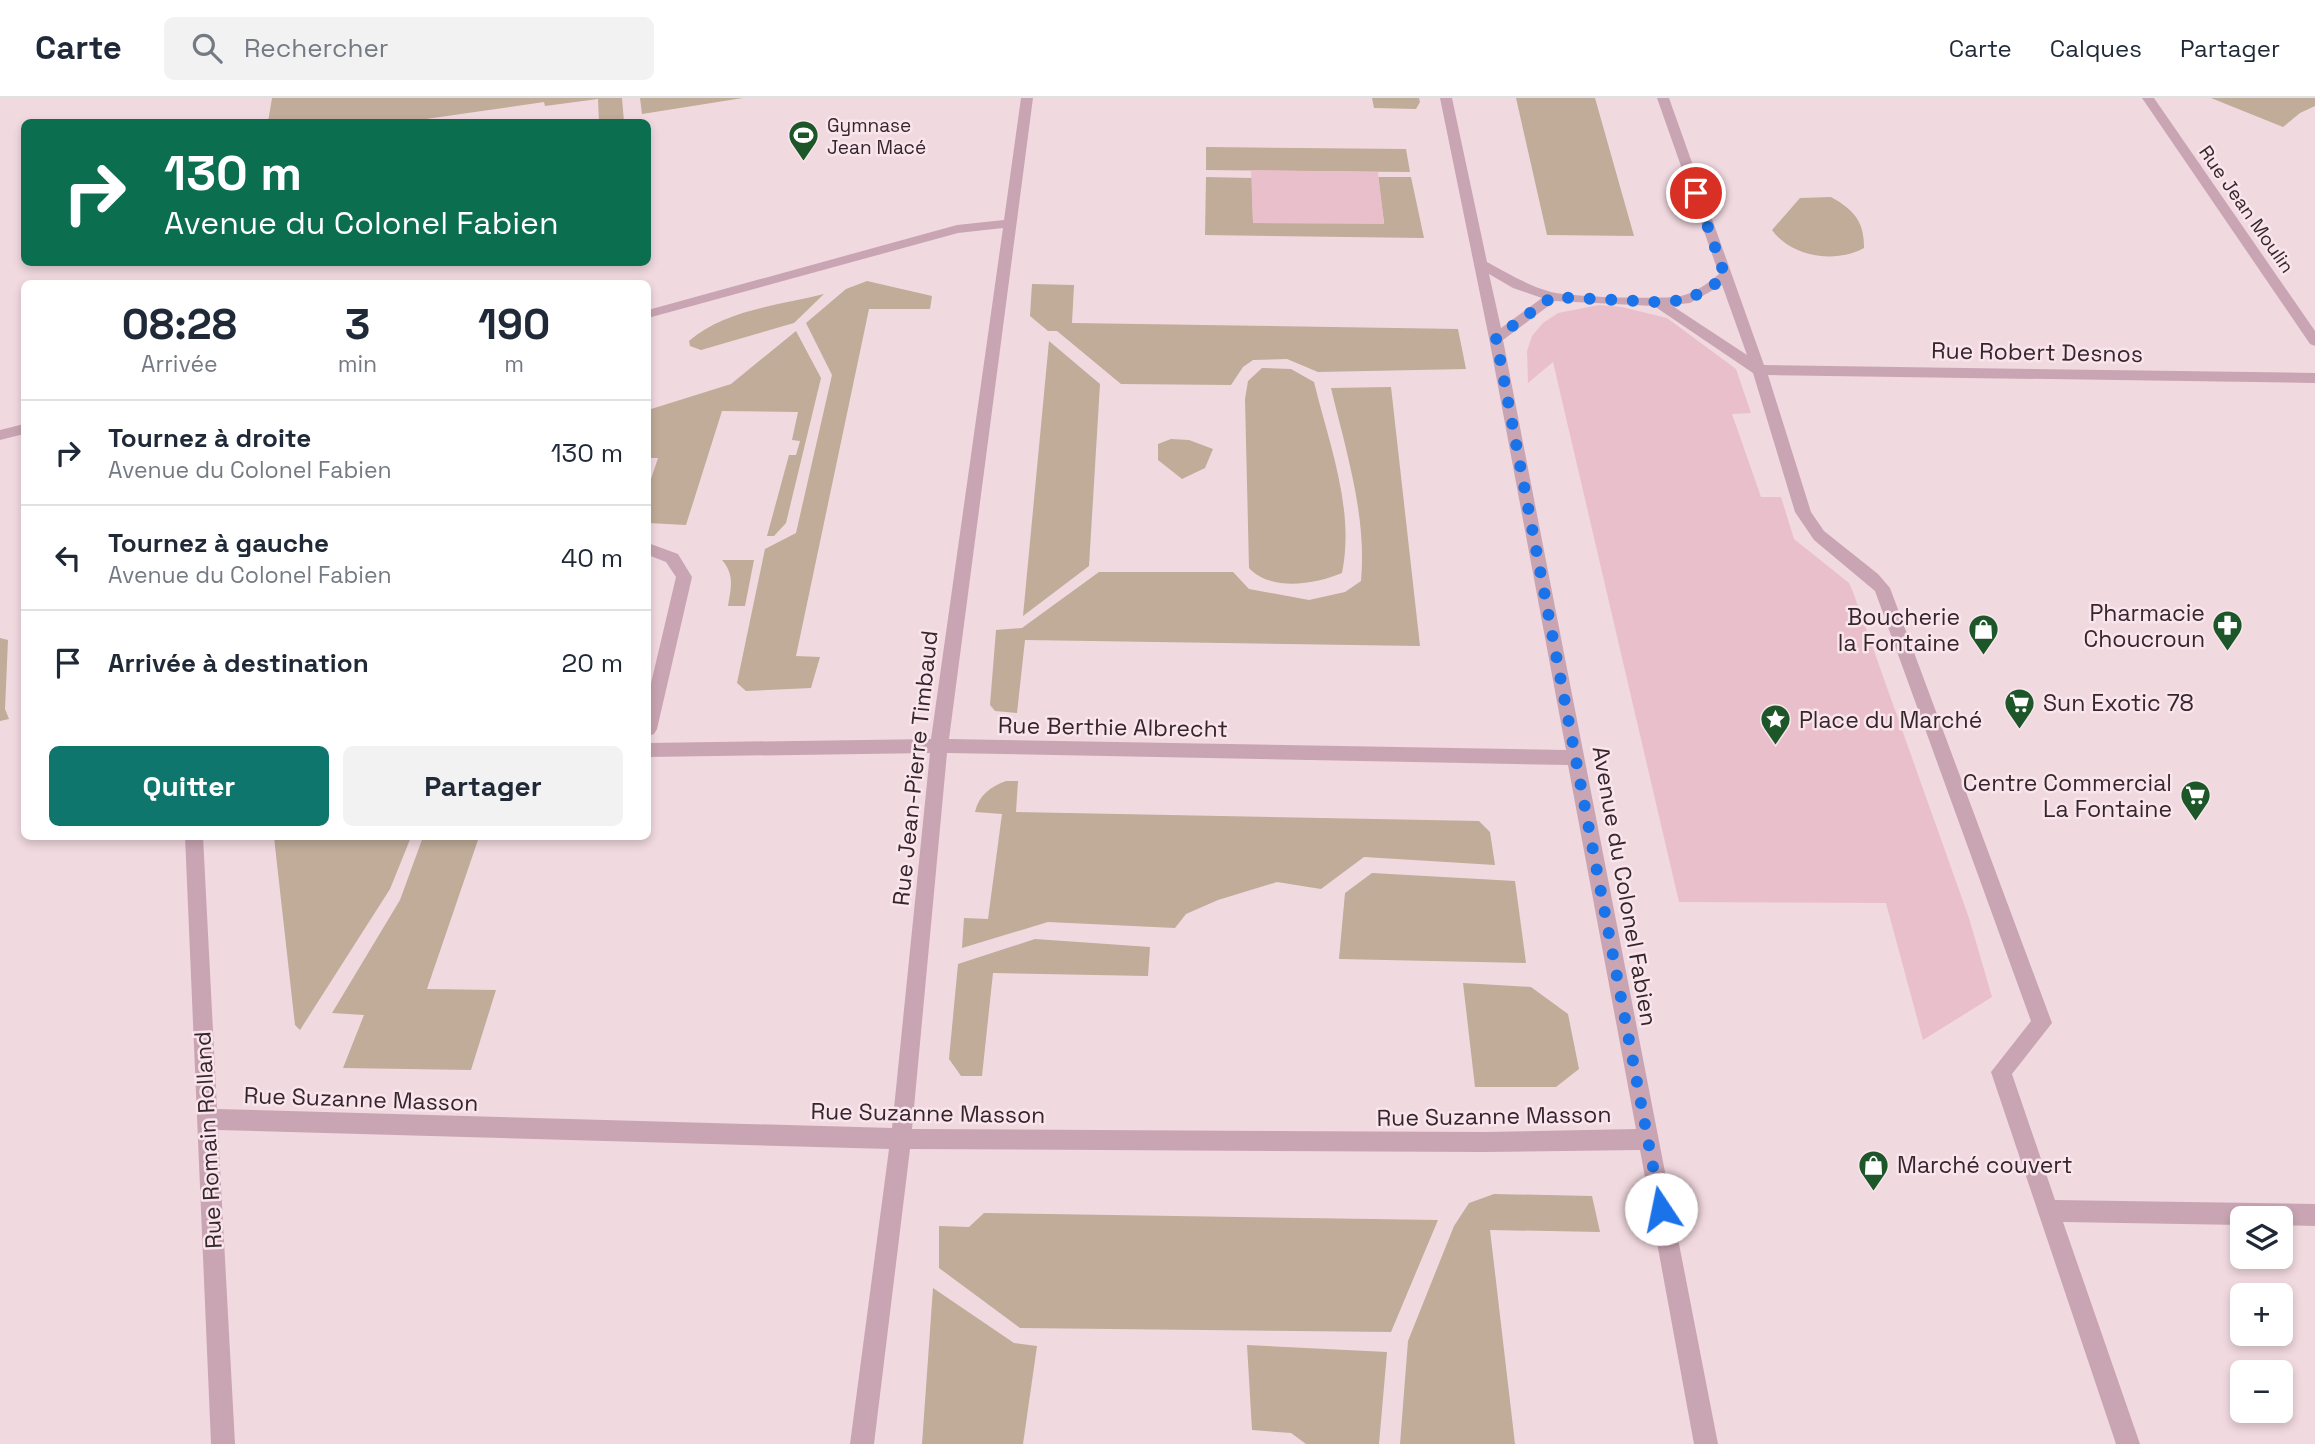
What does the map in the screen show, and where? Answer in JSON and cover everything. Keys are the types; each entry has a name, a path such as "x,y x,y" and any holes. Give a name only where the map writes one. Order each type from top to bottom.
{"street":[{"name":"Rue Jean-Pierre Timbaud","path":"862,1444 901,1139 939,747 1027,98"},
{"name":"Avenue du Colonel Fabien","path":"1446,98 1496,338 1501,378 1577,758 1706,1444"},
{"path":"1663,98 1759,370 1808,523 1824,542 1882,588 2038,1011 2042,1023 2001,1072 2128,1444"},
{"name":"Rue Jean Moulin","path":"2148,98 2315,341"},
{"path":"651,313 957,229 1010,223"},
{"path":"1481,264 1518,285 1552,297 1657,302 1685,300 1707,290 1725,276"},
{"path":"1496,338 1552,297"},
{"path":"1657,302 1759,370"},
{"name":"Rue Robert Desnos","path":"1759,370 2315,378"},
{"path":"0,435 21,430"},
{"path":"651,550 671,558 684,577 651,716"},
{"name":"Rue Berthie Albrecht","path":"651,750 939,747 1577,758"},
{"name":"Rue Romain Rolland","path":"194,840 223,1444"},
{"name":"Rue Suzanne Masson","path":"208,1119 901,1139 1470,1142 1647,1139"},
{"path":"2048,1211 2315,1215"}],"shaded area":[{"path":"272,98 622,98 624,119 599,119 598,99 545,106 544,102 426,119 268,119"},
{"path":"640,98 743,98 642,114"},
{"path":"1372,98 1419,98 1420,102 1416,109 1374,108"},
{"path":"1516,98 1595,98 1634,236 1547,235"},
{"path":"2211,98 2315,98 2315,106 2300,113 2283,127"},
{"path":"1206,147 1406,149 1410,172 1206,170"},
{"path":"1251,170 1378,172 1384,224 1253,223"},
{"path":"1206,177 1252,178 1253,222 1384,223 1378,177 1411,177 1424,238 1205,235"},
{"path":"1831,197 1852,212 1860,223 1864,248 1840,256 1814,255 1790,246 1772,230 1800,198"},
{"path":"867,281 932,296 930,309 869,309 796,656 820,657 811,688 746,691 737,683 765,549 796,533 832,375 806,323 846,289"},
{"path":"1032,284 1074,285 1072,323 1458,329 1466,369 1318,372 1287,359 1253,360 1243,367 1231,385 1121,384 1057,331 1048,331 1030,316"},
{"path":"824,294 794,323 701,350 690,346 689,341 703,331 735,315"},
{"name":"Place du Marché","path":"1599,305 1622,307 1667,318 1736,369 1751,413 1732,414 1761,497 1781,497 1794,539 1849,583 1853,592 1969,918 1992,997 1923,1040 1886,903 1679,902 1553,362 1528,383 1527,351 1532,336 1543,323 1558,313"},
{"path":"796,331 821,378 786,523 774,536 767,536 789,455 796,455 800,441 792,440 798,412 722,411 686,525 651,523 651,479 658,458 651,458 651,409 731,384"},
{"path":"1049,341 1100,384 1089,566 1023,616"},
{"path":"1262,368 1291,369 1314,382 1343,501 1345,549 1342,573 1331,577 1307,583 1281,583 1258,576 1249,568 1245,399 1248,381"},
{"path":"1391,387 1420,646 1025,640 1017,713 995,711 990,705 996,630 1022,628 1099,572 1233,572 1249,589 1309,600 1345,592 1361,581 1358,508 1331,388"},
{"path":"1171,439 1189,440 1213,449 1205,468 1182,479 1158,460 1158,444"},
{"path":"722,560 754,560 745,606 728,606 730,576"},
{"path":"0,638 8,640 5,709 9,719 0,721"},
{"path":"1006,781 1018,781 1016,812 1479,821 1490,832 1495,865 1364,857 1321,889 1277,882 1218,900 1186,914 1175,928 1048,922 962,948 964,918 988,919 1002,814 975,812 986,792"},
{"path":"274,840 410,840 390,889 300,1030 295,1025"},
{"path":"422,840 478,840 427,989 496,990 471,1070 343,1068 364,1015 332,1013 400,900"},
{"path":"1372,873 1515,881 1526,963 1339,959 1345,893"},
{"path":"1035,939 1150,947 1148,976 993,973 982,1076 961,1076 949,1059 958,964"},
{"path":"1463,983 1531,987 1568,1014 1579,1069 1556,1087 1475,1087"},
{"path":"1494,1194 1592,1196 1600,1232 1490,1230 1515,1444 1400,1444 1408,1341 1454,1226 1469,1203"},
{"path":"984,1213 1438,1220 1391,1332 1020,1328 939,1268 939,1226 969,1227"},
{"path":"933,1288 1014,1343 1037,1346 1023,1444 922,1444"},
{"path":"1247,1345 1387,1352 1379,1444 1306,1444 1291,1433 1252,1430"}],"place":[{"name":"Gymnase Jean Macé","path":"804,163"},
{"name":"Pharmacie Choucroun","path":"2228,653"},
{"name":"Boucherie la Fontaine","path":"1983,657"},
{"name":"Sun Exotic 78","path":"2020,730"},
{"name":"Place du Marché","path":"1776,747"},
{"name":"Centre Commercial La Fontaine","path":"2195,823"},
{"name":"Marché couvert","path":"1874,1192"}],"route":[{"path":"1661,1209 1629,1049 1589,818 1501,378 1496,338 1552,297 1657,302 1685,300 1707,290 1725,276 1696,193"}]}
